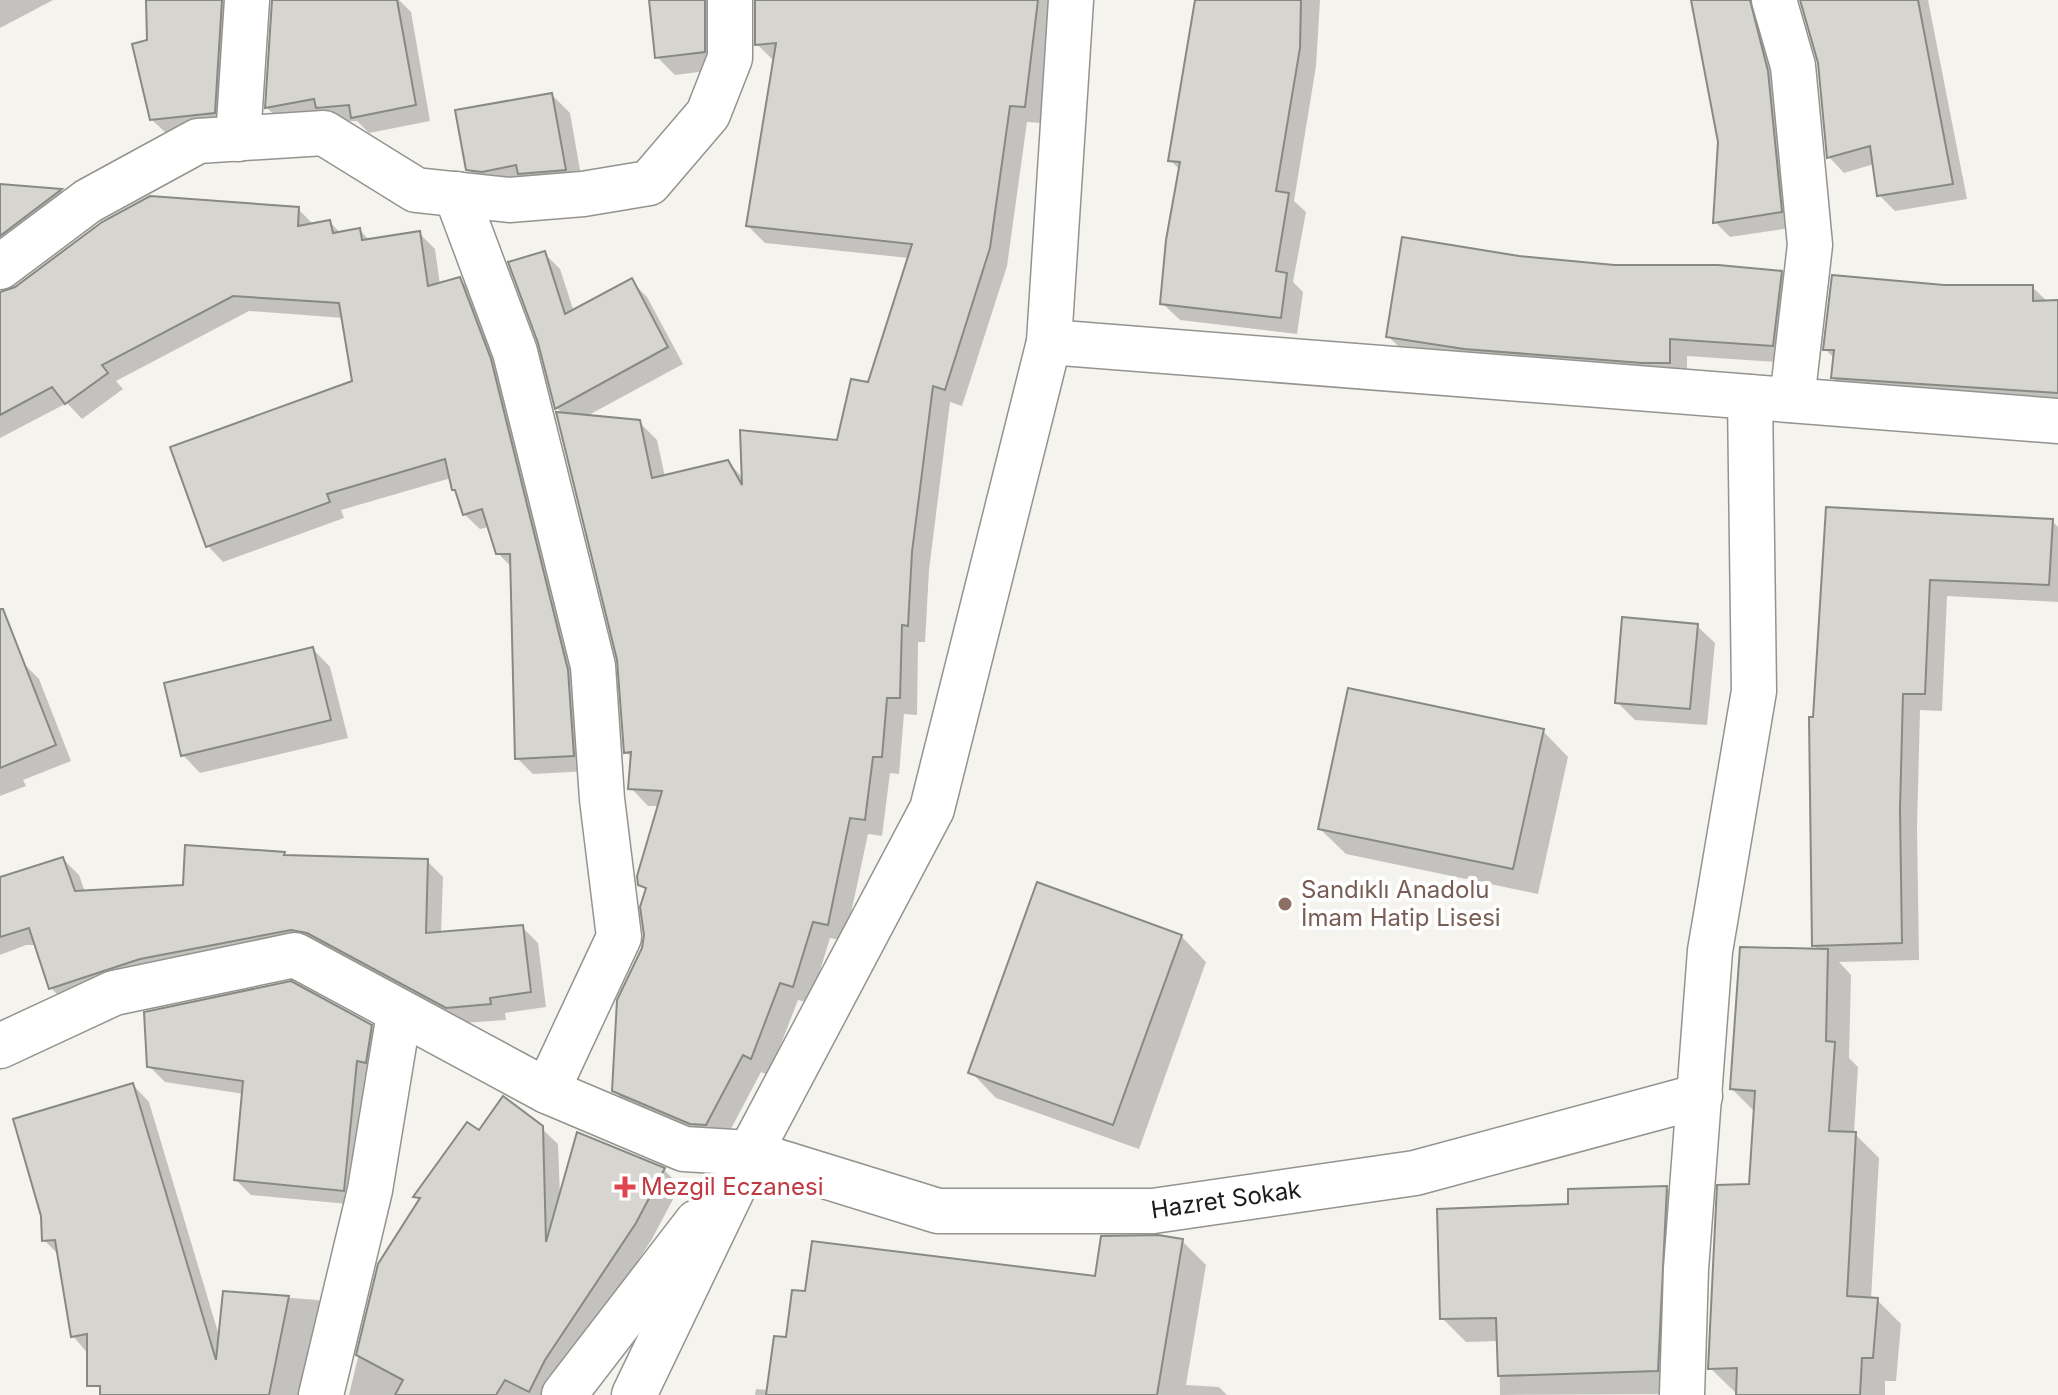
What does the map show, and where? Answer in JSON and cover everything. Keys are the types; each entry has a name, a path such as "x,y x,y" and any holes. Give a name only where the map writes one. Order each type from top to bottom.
{"street":[{"path":"238,139 247,0"},
{"path":"0,267 88,201 198,141 324,133 416,190 509,200 583,194 649,183 708,114 730,58 730,0"},
{"path":"634,1395 750,1153 932,809 1049,342 1071,0"},
{"path":"1682,1395 1686,1269 1710,951 1754,691 1771,398 1810,245 1793,66 1774,0"},
{"path":"456,194 515,352 593,666 602,799 619,937 547,1091"},
{"path":"1049,342 2058,421"},
{"name":"Hazret Sokak","path":"0,1046 114,993 295,955 399,1014 547,1091 684,1149 750,1153 938,1211 1153,1211 1415,1173 1700,1096"},
{"path":"321,1395 370,1190 399,1014"},
{"path":"564,1395 750,1153"}],"building":[{"path":"146,0 222,0 215,113 150,120 132,44 147,40"},
{"path":"272,0 397,0 416,105 351,118 349,105 316,108 314,99 265,108"},
{"path":"649,0 705,0 705,52 655,58"},
{"path":"755,0 1038,0 1025,107 1010,106 990,248 945,390 933,386 912,552 908,626 902,625 900,698 887,698 882,757 873,757 865,820 850,818 828,925 813,922 793,987 780,983 751,1059 743,1055 706,1125 690,1124 612,1091 617,1000 642,948 644,935 640,907 646,888 638,885 637,876 662,791 628,789 631,752 624,753 617,660 556,412 640,420 652,478 728,460 742,485 740,430 837,440 851,379 868,382 912,244 746,226 776,43 755,45"},
{"path":"1195,0 1301,0 1300,48 1276,191 1289,193 1276,271 1287,273 1281,318 1160,304 1166,240 1180,162 1168,161"},
{"path":"1691,0 1750,0 1768,71 1782,212 1713,223 1718,142"},
{"path":"1800,0 1918,0 1953,184 1877,196 1870,146 1827,158 1818,63"},
{"path":"552,93 566,170 518,174 516,165 482,172 466,170 455,110"},
{"path":"0,184 62,189 0,236"},
{"path":"150,196 299,207 298,226 330,220 333,233 360,228 362,240 420,231 428,286 460,277 491,359 568,670 574,756 515,759 510,554 496,554 482,509 463,515 455,490 452,490 445,459 327,494 330,502 206,547 170,447 352,381 339,303 233,296 102,365 108,373 65,404 52,387 0,415 0,292 15,287 102,222"},
{"path":"1402,237 1519,256 1614,265 1718,265 1782,271 1773,346 1670,339 1670,363 1642,363 1464,349 1386,337"},
{"path":"545,251 565,314 632,278 668,347 555,409 538,343 508,262"},
{"path":"1832,275 1944,285 2033,285 2033,301 2058,300 2058,393 1831,378 1834,350 1823,350"},
{"path":"1826,507 2053,519 2049,585 1930,580 1925,694 1903,694 1900,809 1902,943 1812,946 1809,717 1813,717"},
{"path":"0,609 3,609 56,745 0,768"},
{"path":"1622,617 1698,624 1690,709 1615,703"},
{"path":"313,647 331,720 181,756 164,683"},
{"path":"1348,688 1544,729 1513,869 1318,829"},
{"path":"185,845 285,852 284,855 428,859 426,933 523,925 531,992 490,998 491,1004 446,1008 307,933 291,930 140,959 49,989 29,928 0,937 0,877 63,857 75,891 183,885"},
{"path":"1037,882 1182,935 1113,1125 968,1073"},
{"path":"1740,947 1828,949 1826,1041 1835,1042 1829,1131 1856,1132 1847,1296 1878,1298 1873,1358 1862,1358 1860,1395 1736,1395 1737,1368 1708,1369 1717,1185 1749,1184 1755,1091 1730,1089"},
{"path":"291,981 372,1025 366,1063 357,1061 344,1191 234,1180 243,1081 147,1067 144,1012"},
{"path":"133,1083 216,1360 223,1291 289,1296 269,1395 100,1395 100,1386 87,1386 87,1334 71,1337 55,1240 42,1241 41,1216 13,1119"},
{"path":"503,1096 543,1126 546,1242 577,1132 665,1168 636,1223 545,1360 529,1392 505,1380 496,1395 395,1395 403,1380 356,1355 378,1264 420,1198 413,1197 467,1122 479,1130"},
{"path":"1667,1186 1658,1371 1498,1376 1496,1318 1440,1319 1437,1209 1568,1204 1568,1189"},
{"path":"1158,1235 1183,1239 1157,1395 766,1395 774,1336 786,1337 792,1290 805,1291 812,1241 1095,1276 1101,1236"}],"place":[{"name":"Sandıklı Anadolu İmam Hatip Lisesi","path":"1285,904"},
{"name":"Mezgil Eczanesi","path":"625,1187"}]}
